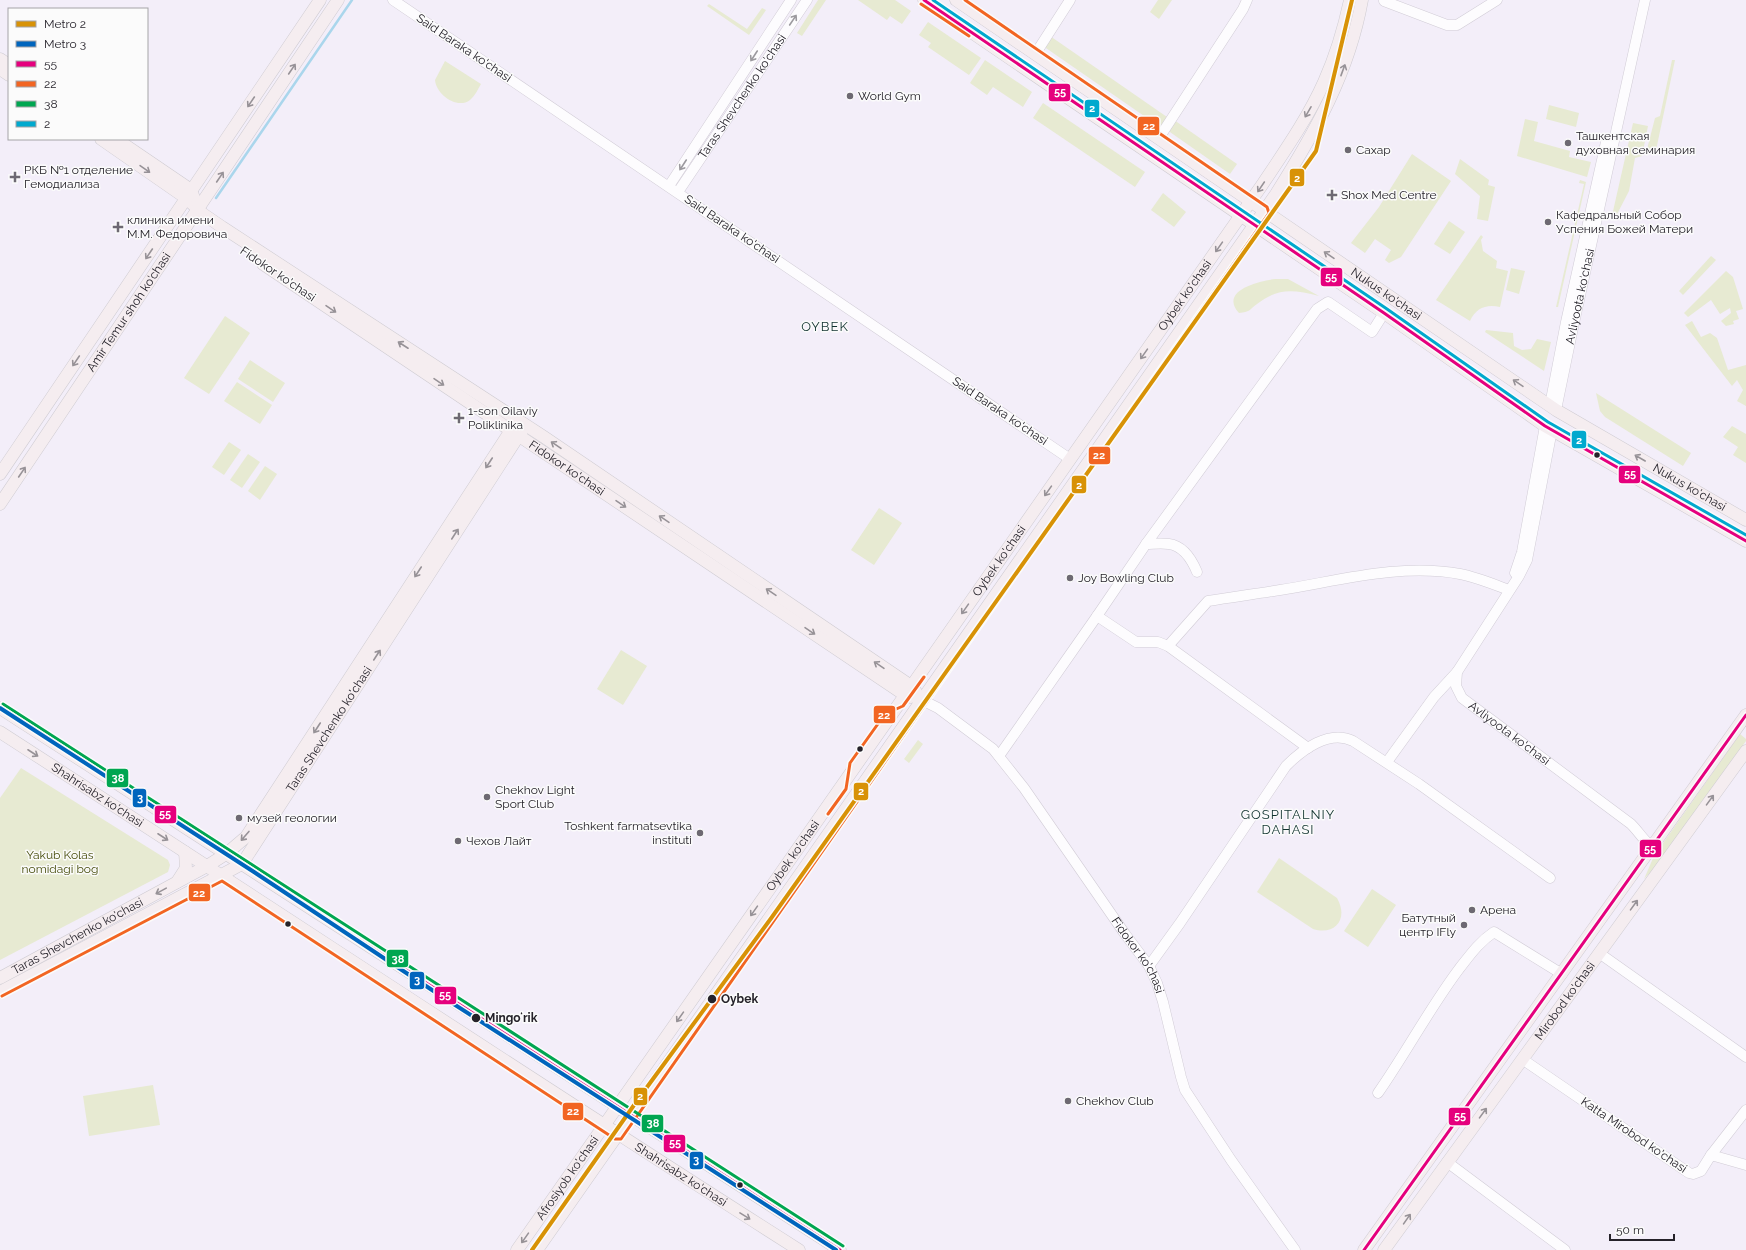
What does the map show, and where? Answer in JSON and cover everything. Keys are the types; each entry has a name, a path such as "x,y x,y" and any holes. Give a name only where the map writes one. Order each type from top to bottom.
{"main road":[{"name":"Amir Temur shoh ko'chasi","path":"0,474 320,0"},
{"name":"Amir Temur shoh ko'chasi","path":"0,504 197,213 338,0"},
{"name":"Nukus ko'chasi","path":"924,0 1241,215 1549,428 1746,541"},
{"name":"Nukus ko'chasi","path":"956,0 1036,53 1553,408 1746,520"},
{"name":"Oybek ko'chasi","path":"618,1106 1251,201 1317,97 1336,51 1350,0"},
{"name":"Oybek ko'chasi","path":"631,1115 1255,225 1308,143 1331,100 1348,57 1362,0"},
{"path":"103,140 189,194"},
{"path":"117,140 189,194"},
{"name":"Fidokor ko'chasi","path":"189,194 197,213 222,227 922,700"},
{"name":"Avliyoota ko'chasi","path":"1549,428 1553,408"},
{"name":"Taras Shevchenko ko'chasi","path":"0,978 207,866 226,854 248,834 518,428"},
{"name":"Taras Shevchenko ko'chasi","path":"0,992 242,864 518,428"},
{"name":"Shahrisabz ko'chasi","path":"0,708 840,1250"},
{"name":"Mirobod ko'chasi","path":"1364,1250 1746,715"},
{"name":"Shahrisabz ko'chasi","path":"0,732 222,875 604,1126 800,1250"},
{"name":"Mirobod ko'chasi","path":"1384,1250 1746,751"},
{"path":"176,882 182,876 186,868 185,852"},
{"path":"1601,919 1611,921 1616,930"},
{"name":"Afrosiyob ko'chasi","path":"517,1250 618,1106"},
{"name":"Afrosiyob ko'chasi","path":"537,1250 631,1115"},
{"path":"1420,1173 1424,1181 1433,1182"}],"street":[{"name":"Said Baraka ko'chasi","path":"393,0 1070,459"},
{"name":"Taras Shevchenko ko'chasi","path":"669,186 791,0"},
{"name":"Taras Shevchenko ko'chasi","path":"678,192 807,0"},
{"path":"1036,53 1070,0"},
{"path":"1159,138 1243,9 1247,0"},
{"path":"1384,1 1447,25 1458,25 1497,0"},
{"name":"Avliyoota ko'chasi","path":"1636,26 1638,0"},
{"name":"Avliyoota ko'chasi","path":"1553,408 1566,322 1601,183 1636,26 1645,0"},
{"path":"999,756 1146,544 1317,309 1328,302 1372,332 1384,313"},
{"name":"Avliyoota ko'chasi","path":"1549,428 1522,552 1509,590 1457,672 1456,686 1462,698 1631,824 1638,830 1642,839 1652,847"},
{"path":"1146,544 1173,545 1183,551 1191,559 1197,572"},
{"path":"1168,646 1208,601 1280,590 1346,577 1399,572 1433,571 1460,574 1509,590"},
{"path":"1097,616 1136,642 1158,642 1168,646 1308,748"},
{"path":"1387,762 1437,693 1457,672"},
{"path":"1437,693 1450,691 1462,698"},
{"name":"Fidokor ko'chasi","path":"922,700 938,708 993,749 999,756 1024,788 1107,909 1149,966 1160,992 1185,1090 1231,1160 1295,1250"},
{"path":"1149,966 1180,923 1280,773 1292,760 1308,748 1329,738 1348,738 1387,762 1550,878"},
{"path":"1378,1093 1398,1064 1427,1014 1451,979 1476,947 1494,932 1562,974"},
{"path":"1599,953 1746,1057"},
{"name":"Katta Mirobod ko'chasi","path":"1522,1059 1685,1172 1693,1174 1701,1171 1711,1155"},
{"path":"1746,1110 1711,1155 1746,1165"},
{"path":"1447,1162 1565,1250"}],"green space":[{"path":"818,0 826,0 802,36 797,33"},
{"path":"858,0 895,0 911,11 902,24 890,16 887,20"},
{"path":"1158,0 1172,0 1159,19 1150,12"},
{"path":"709,4 747,29 762,8 766,10 749,35 707,6"},
{"path":"928,22 981,58 969,75 928,47 931,43 919,35"},
{"path":"1050,36 1167,117 1160,127 1043,46"},
{"path":"985,60 1032,92 1023,107 993,87 987,95 970,83"},
{"path":"1672,60 1675,60 1655,155 1646,153 1655,118 1660,116"},
{"path":"445,61 481,84 470,100 465,103 453,102 448,99 436,85 435,80"},
{"path":"1043,103 1145,172 1135,187 1033,118"},
{"path":"1549,105 1579,113 1576,127 1546,119"},
{"path":"1525,119 1538,122 1534,141 1570,151 1569,157 1591,162 1587,177 1517,156"},
{"path":"1174,120 1237,164 1230,174 1167,130"},
{"path":"1633,123 1648,126 1642,156 1635,158 1629,191 1614,220 1611,220"},
{"path":"1412,154 1451,181 1401,257 1389,263 1385,260 1391,250 1375,239 1365,253 1351,243 1379,207"},
{"path":"1460,159 1489,180 1488,185 1495,187 1488,221 1477,219 1480,196 1455,174"},
{"path":"1580,180 1586,182 1558,307 1556,307 1584,184 1579,183"},
{"path":"1163,193 1186,212 1174,227 1151,210"},
{"path":"1449,221 1465,232 1450,254 1434,244"},
{"path":"1481,235 1483,237 1481,240 1483,251 1497,261 1496,268 1508,271 1500,307 1490,306 1482,308 1475,313 1470,321 1436,300"},
{"path":"1711,256 1716,260 1683,295 1679,291"},
{"path":"1511,268 1525,271 1519,294 1506,290"},
{"path":"1726,271 1733,277 1743,309 1736,311 1739,319 1733,321 1734,324 1726,326 1721,321 1731,313 1730,308 1720,314 1711,300 1688,317 1684,313"},
{"path":"1275,279 1288,279 1319,296 1294,291 1280,292 1265,299 1247,311 1239,313 1234,305 1234,299 1237,293 1243,288 1259,282"},
{"path":"225,316 250,333 209,394 184,378"},
{"path":"1692,321 1701,337 1710,333 1717,338 1728,370 1746,365 1746,406 1737,401 1743,390 1737,380 1732,386 1685,325"},
{"path":"1486,330 1513,333 1514,346 1522,350 1531,349 1537,339 1551,342 1544,371 1485,332"},
{"path":"250,360 285,383 273,402 238,379"},
{"path":"237,382 272,405 260,424 224,401"},
{"path":"1596,393 1691,453 1683,466 1605,417 1600,411"},
{"path":"1732,426 1746,434 1746,463 1733,455 1738,447 1723,437"},
{"path":"229,442 241,450 224,475 212,467"},
{"path":"248,454 260,462 242,488 230,480"},
{"path":"265,466 277,474 260,500 248,491"},
{"path":"879,508 902,523 874,565 851,550"},
{"path":"621,650 647,666 623,705 597,689"},
{"path":"1740,734 1746,739 1746,741 1661,861 1644,879 1654,856"},
{"path":"918,740 923,744 909,763 904,759"},
{"name":"Yakub Kolas nomidagi bog","path":"21,768 168,860 170,865 168,872 0,960 0,798"},
{"path":"1279,858 1337,898 1341,913 1338,924 1328,930 1321,931 1313,929 1257,892"},
{"path":"1372,889 1396,905 1368,947 1344,931"},
{"path":"153,1085 160,1125 89,1136 83,1096"}],"waterway":[{"path":"216,198 352,0"}],"metro line":[{"name":"2","path":"532,1250 639,1098 772,917 1316,151 1352,0"},
{"name":"3","path":"0,708 254,872 435,992 836,1250"}],"transit line":[{"name":"55","path":"924,0 1384,313 1545,426 1746,541"},
{"name":"2","path":"933,0 1387,309 1548,422 1746,535"},
{"name":"22","path":"2,996 222,881 615,1139 621,1139 1269,213 1267,207 965,0"},
{"name":"22","path":"921,4 969,36"},
{"name":"22","path":"828,814 846,789 850,763 885,714 903,706 924,677"},
{"name":"38","path":"3,704 843,1246"},
{"name":"55","path":"0,708 840,1250"},
{"name":"55","path":"1364,1250 1746,715"}],"place":[{"name":"World Gym","path":"850,96"},
{"name":"Ташкентская духовная семинария","path":"1568,143"},
{"name":"Сахар","path":"1348,150"},
{"name":"РКБ №1 отделение Гемодиализа","path":"15,177"},
{"name":"Shox Med Centre","path":"1332,195"},
{"name":"Кафедральный Собор Успения Божeй Матери","path":"1548,222"},
{"name":"клиника имени М.М. Федоровича","path":"118,227"},
{"name":"1-son Oilaviy Poliklinika","path":"459,418"},
{"name":"Joy Bowling Club","path":"1070,578"},
{"name":"Chekhov Light Sport Club","path":"487,797"},
{"name":"музей геологии","path":"239,818"},
{"name":"Toshkent farmatsevtika instituti","path":"700,833"},
{"name":"Чехов Лайт","path":"458,841"},
{"name":"Арена","path":"1472,910"},
{"name":"Батутный центр IFly","path":"1464,925"},
{"name":"Oybek","path":"712,999"},
{"name":"Mingoʻrik","path":"476,1018"},
{"name":"Chekhov Club","path":"1068,1101"}],"district":[{"name":"OYBEK","path":"825,326"},
{"name":"GOSPITALNIY DAHASI","path":"1288,822"}]}
